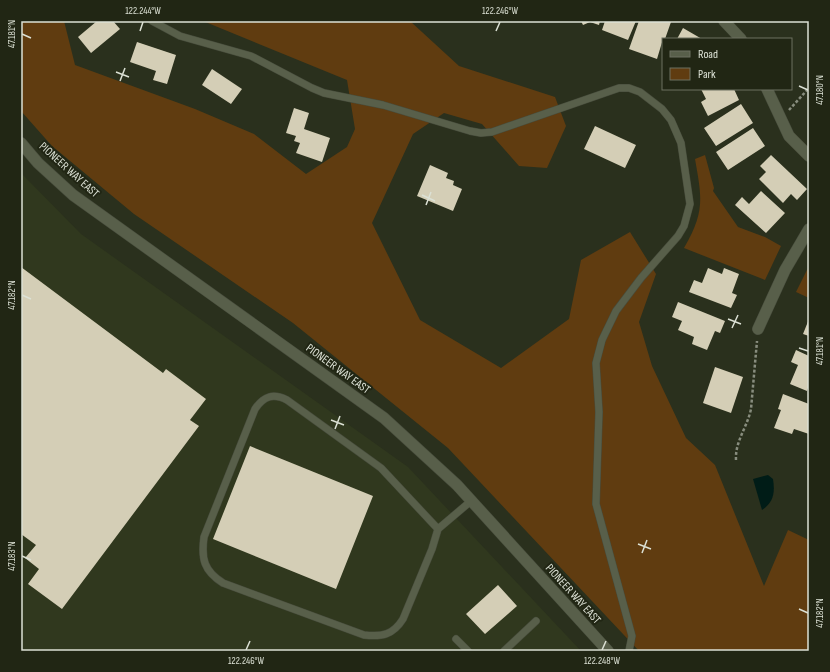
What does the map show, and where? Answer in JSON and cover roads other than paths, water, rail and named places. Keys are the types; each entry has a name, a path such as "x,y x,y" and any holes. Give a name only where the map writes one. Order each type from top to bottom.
{"street":[{"path":"724,21 740,38"},
{"path":"767,90 789,136 809,156"},
{"name":"PIONEER WAY EAST","path":"21,143 38,163 73,195 384,418 457,485 608,651"},
{"path":"758,329 785,270 809,229"}],"lane":[{"path":"152,21 180,36 251,56 324,93 382,105 470,131 481,133 492,132 619,88 629,88 640,92 662,109 671,120 681,142 690,204 688,214 678,236 641,278 616,311 602,340 596,363 599,412 596,504 632,636 629,651"},
{"path":"438,529 381,468 287,400 272,396 265,398 255,409 204,536 202,550 204,561 211,575 223,583 364,635 376,637 389,634 397,629 403,619 432,549 438,529 471,501"},
{"path":"504,651 536,621"},
{"path":"456,639 468,651"}],"water":[{"path":"768,475 773,479 774,492 769,504 762,510 753,479"}]}
